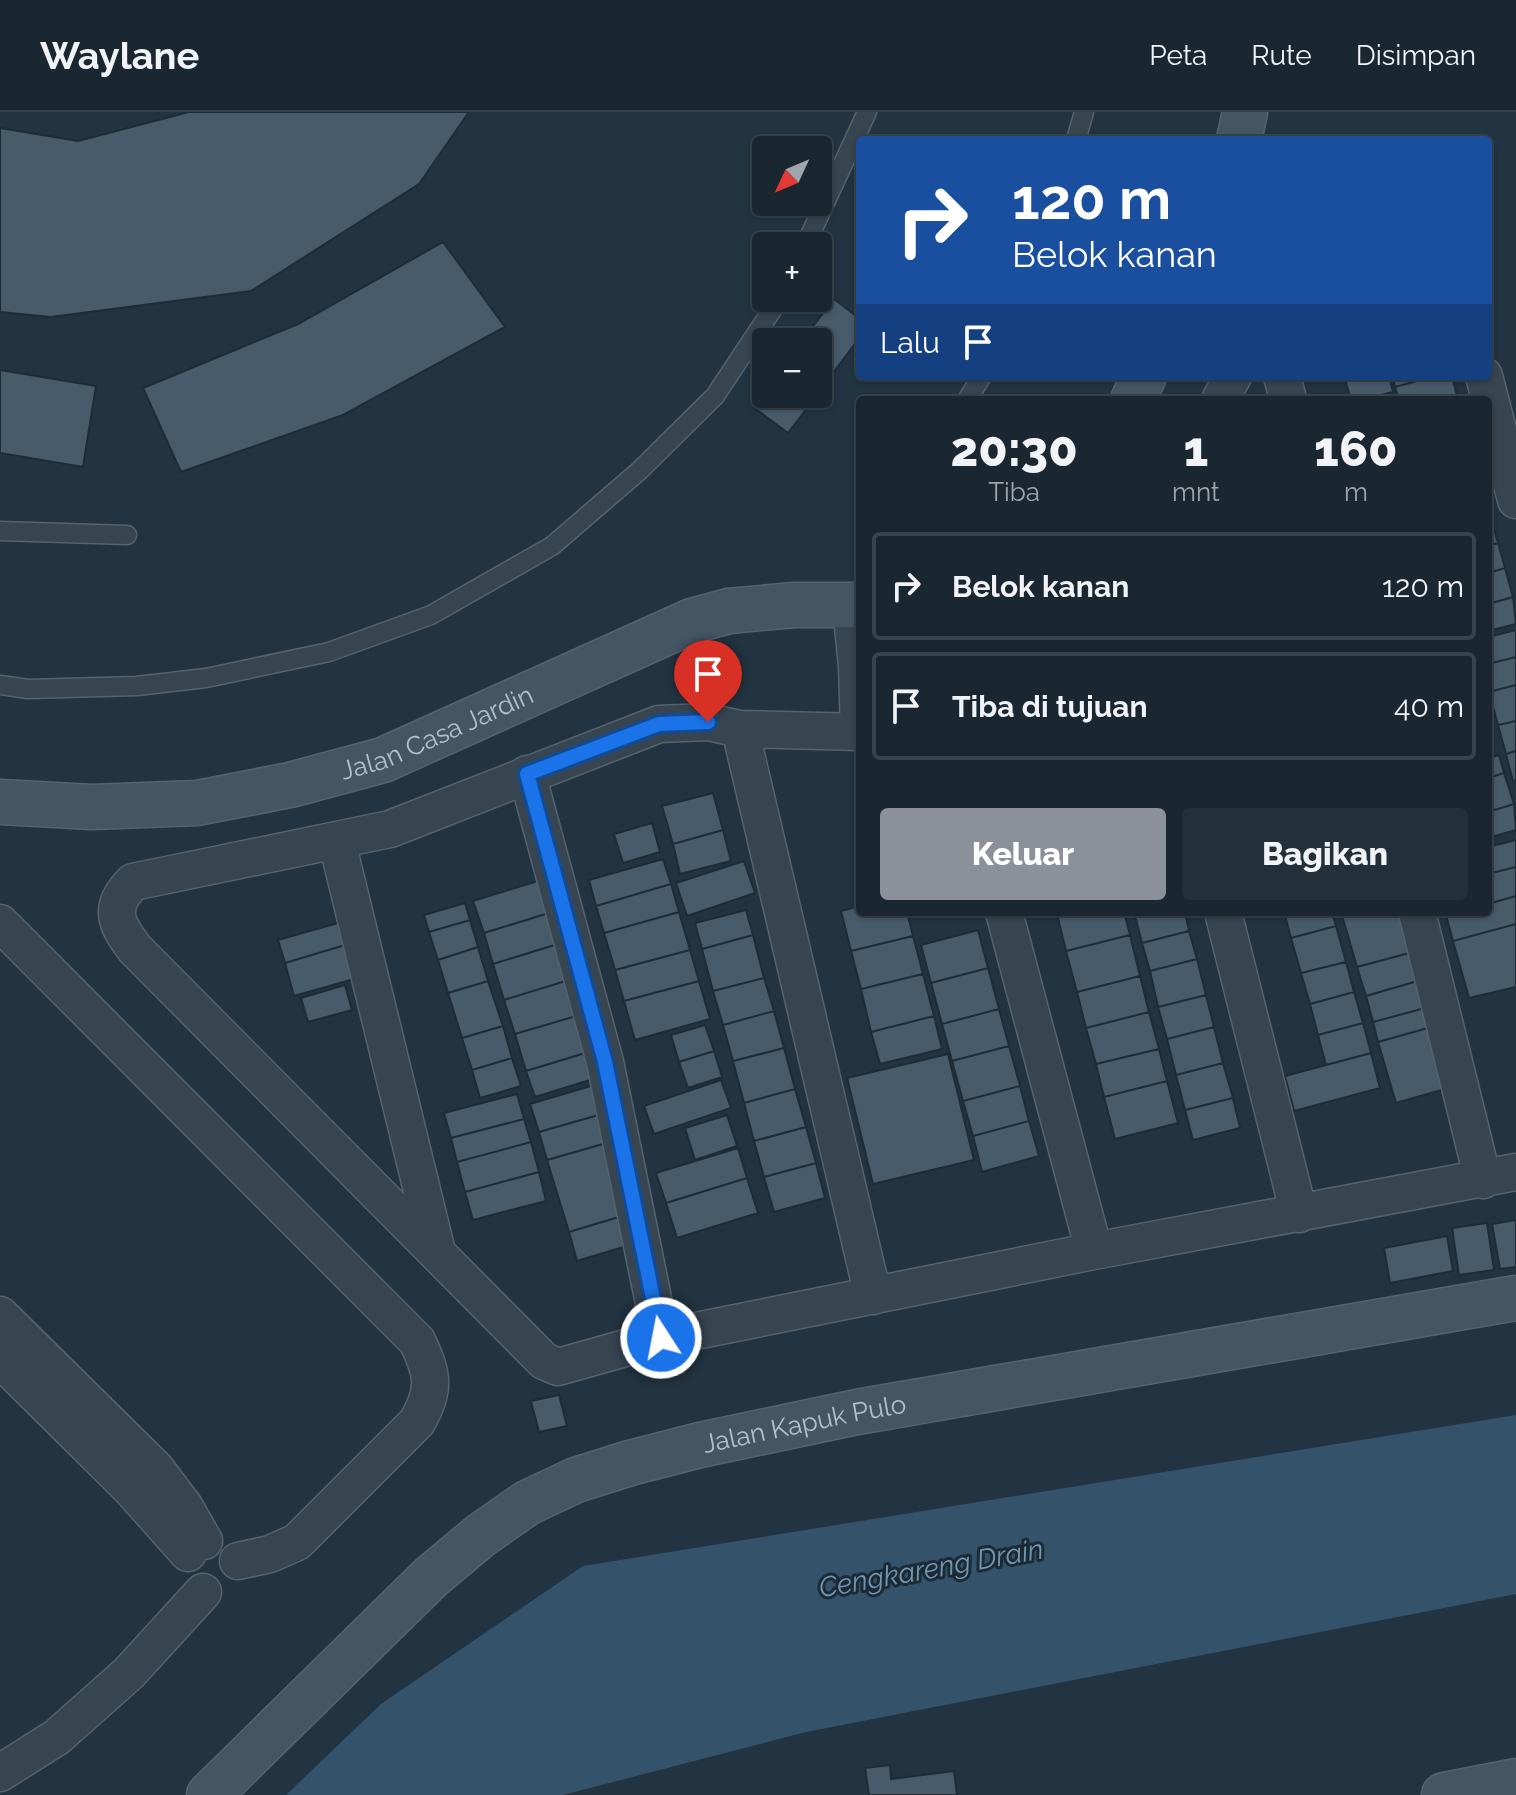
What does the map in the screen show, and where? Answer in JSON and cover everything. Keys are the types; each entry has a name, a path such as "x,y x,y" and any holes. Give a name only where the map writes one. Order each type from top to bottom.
{"main road":[{"path":"1218,136 1221,112"},
{"path":"1240,136 1245,112"},
{"name":"Jalan Casa Jardin","path":"0,802 92,807 197,803 290,785 383,760 692,621 729,611 794,605 855,606"},
{"name":"Jalan Kapuk Pulo","path":"209,1795 431,1577 480,1536 527,1503 576,1480 686,1449 857,1412 1516,1298"},
{"path":"1444,1795 1516,1781"}],"street":[{"path":"1492,407 1516,500"},
{"path":"855,606 856,636"},
{"path":"856,732 740,729 708,722 659,724 390,829 133,882 121,894 116,913 121,931 135,949 544,1361 558,1367 661,1338 1094,1251 1500,1176 1418,916"},
{"path":"740,729 873,1296"},
{"path":"527,774 605,1062 661,1338"},
{"path":"337,842 437,1253"},
{"path":"1005,916 1094,1251"},
{"path":"1224,916 1299,1214"},
{"path":"0,923 417,1341 428,1364 432,1385 427,1404 417,1422 297,1542 270,1554 238,1561 237,1576 229,1587 216,1594 131,1489 0,1359"},
{"path":"0,1315 156,1469 184,1506 196,1566 129,1673 57,1737 0,1773"},
{"path":"0,1747 43,1719 108,1658 196,1566"}],"lane":[{"path":"811,232 867,112"},
{"path":"1077,136 1084,112"},
{"path":"0,685 43,689 137,686 206,678 329,652 431,615 552,546 639,471 715,396 771,312"},
{"path":"0,531 127,535"}],"water":[{"name":"Cengkareng Drain","path":"1516,1415 1516,1594 806,1732 563,1795 286,1795 381,1704 583,1566"}],"building":[{"path":"189,112 469,112 419,184 251,291 51,317 0,312 0,128 78,141"},
{"path":"443,242 505,327 343,415 181,472 143,388 298,324"},
{"path":"834,299 856,316 856,342 832,374 832,328 812,328 824,312 832,312"},
{"path":"0,370 96,386 83,467 0,453"},
{"path":"1345,380 1390,380 1393,392 1378,396 1350,396"},
{"path":"1393,380 1420,380 1395,387"},
{"path":"1420,380 1453,380 1457,396 1398,396 1395,387"},
{"path":"754,408 807,408 788,433"},
{"path":"1492,522 1498,543 1492,545"},
{"path":"1498,543 1505,568 1492,572 1492,545"},
{"path":"1505,568 1513,597 1492,603 1492,572"},
{"path":"1513,597 1516,624 1492,630 1492,603"},
{"path":"1516,630 1516,657 1492,663 1492,636"},
{"path":"1516,657 1516,685 1492,691 1492,663"},
{"path":"1516,685 1516,721 1498,725 1492,691"},
{"path":"1516,721 1516,751 1506,754 1498,725"},
{"path":"1516,751 1516,780 1513,781 1506,754"},
{"path":"1499,755 1504,773 1492,777 1492,757"},
{"path":"1504,773 1514,804 1492,811 1492,777"},
{"path":"713,793 723,830 673,844 662,806"},
{"path":"1514,804 1516,830 1492,837 1492,811"},
{"path":"652,823 660,852 623,863 614,834"},
{"path":"723,830 731,861 680,874 673,844"},
{"path":"1516,840 1516,867 1492,873 1492,846"},
{"path":"663,859 671,884 596,906 589,880"},
{"path":"744,861 755,893 687,916 676,883"},
{"path":"1516,867 1516,896 1492,903 1492,873"},
{"path":"541,880 552,912 484,933 473,901"},
{"path":"671,884 679,912 604,933 596,906"},
{"path":"1516,896 1516,924 1453,941 1446,916 1492,916 1492,903"},
{"path":"465,903 470,920 429,932 424,915"},
{"path":"856,907 856,916 908,916 913,936 851,951 841,911"},
{"path":"746,910 753,935 702,949 695,923"},
{"path":"552,912 561,943 493,964 484,933"},
{"path":"679,912 690,950 615,970 604,933"},
{"path":"1057,916 1125,916 1130,935 1066,951"},
{"path":"1135,916 1186,916 1189,931 1142,943"},
{"path":"1285,916 1333,916 1336,926 1291,938"},
{"path":"1342,916 1403,916 1413,952 1357,967"},
{"path":"470,920 478,947 438,960 429,932"},
{"path":"338,923 345,945 285,963 278,940"},
{"path":"1516,924 1516,987 1469,998 1453,941"},
{"path":"1336,926 1346,962 1301,973 1291,938"},
{"path":"978,930 988,968 931,983 921,945"},
{"path":"1189,931 1197,959 1150,971 1142,943"},
{"path":"753,935 764,978 713,991 702,949"},
{"path":"1130,935 1140,976 1077,992 1066,951"},
{"path":"913,936 923,974 861,989 851,951"},
{"path":"561,943 572,979 504,1000 493,964"},
{"path":"345,945 354,979 294,996 285,963"},
{"path":"478,947 488,981 448,993 438,960"},
{"path":"690,950 699,981 624,1001 615,970"},
{"path":"1413,952 1421,980 1366,996 1357,967"},
{"path":"1197,959 1206,995 1158,1007 1150,971"},
{"path":"1346,962 1354,992 1310,1004 1301,973"},
{"path":"988,968 999,1009 942,1024 931,983"},
{"path":"923,974 934,1016 871,1032 861,989"},
{"path":"1140,976 1149,1012 1086,1028 1077,992"},
{"path":"764,978 774,1011 723,1025 713,991"},
{"path":"572,979 583,1014 515,1034 504,1000"},
{"path":"1421,980 1429,1007 1373,1022 1366,996"},
{"path":"488,981 503,1026 462,1038 448,993"},
{"path":"699,981 710,1019 635,1040 624,1001"},
{"path":"345,985 352,1010 308,1022 301,998"},
{"path":"1354,992 1363,1023 1318,1035 1310,1004"},
{"path":"1206,995 1214,1027 1167,1039 1158,1007"},
{"path":"1429,1007 1435,1026 1378,1042 1373,1022"},
{"path":"999,1009 1009,1046 952,1061 942,1024"},
{"path":"774,1011 784,1048 733,1061 723,1025"},
{"path":"1149,1012 1159,1049 1096,1064 1086,1028"},
{"path":"583,1014 595,1050 526,1071 515,1034"},
{"path":"934,1016 942,1049 880,1064 871,1032"},
{"path":"1363,1023 1371,1053 1326,1065 1318,1035"},
{"path":"705,1025 714,1051 679,1062 671,1035"},
{"path":"503,1026 512,1058 472,1070 462,1038"},
{"path":"1435,1026 1452,1087 1396,1103 1378,1042"},
{"path":"1214,1027 1223,1063 1176,1075 1167,1039"},
{"path":"1009,1046 1020,1086 963,1101 952,1061"},
{"path":"784,1048 795,1089 744,1103 733,1061"},
{"path":"1159,1049 1167,1081 1104,1097 1096,1064"},
{"path":"595,1050 603,1076 535,1097 526,1071"},
{"path":"714,1051 722,1077 688,1088 679,1062"},
{"path":"1371,1053 1380,1088 1294,1111 1285,1076"},
{"path":"948,1054 974,1160 873,1184 847,1078"},
{"path":"512,1058 521,1086 480,1098 472,1070"},
{"path":"1223,1063 1233,1098 1185,1110 1176,1075"},
{"path":"721,1080 731,1108 654,1134 644,1106"},
{"path":"1167,1081 1178,1123 1115,1139 1104,1097"},
{"path":"594,1085 602,1114 539,1132 530,1104"},
{"path":"1020,1086 1029,1121 973,1136 963,1101"},
{"path":"795,1089 806,1127 754,1141 744,1103"},
{"path":"517,1094 524,1119 451,1138 444,1113"},
{"path":"1233,1098 1240,1128 1193,1140 1185,1110"},
{"path":"602,1114 610,1142 547,1160 539,1132"},
{"path":"727,1115 737,1146 695,1160 685,1128"},
{"path":"524,1119 531,1142 457,1162 451,1138"},
{"path":"1029,1121 1039,1156 982,1172 973,1136"},
{"path":"806,1127 816,1163 764,1177 754,1141"},
{"path":"531,1142 539,1172 465,1192 457,1162"},
{"path":"610,1142 632,1213 569,1232 547,1160"},
{"path":"738,1148 747,1178 666,1203 656,1173"},
{"path":"816,1163 825,1198 774,1212 764,1177"},
{"path":"539,1172 546,1201 473,1220 465,1192"},
{"path":"747,1178 758,1213 677,1238 666,1203"},
{"path":"632,1213 640,1242 577,1261 569,1232"},
{"path":"1516,1220 1516,1267 1500,1269 1492,1224"},
{"path":"1487,1223 1494,1270 1459,1275 1452,1228"},
{"path":"1447,1236 1453,1271 1390,1283 1384,1248"},
{"path":"559,1395 567,1426 539,1432 531,1401"},
{"path":"890,1765 891,1779 954,1771 957,1795 869,1795 865,1768"}],"route":[{"path":"661,1338 605,1062 527,774 659,724 708,722"}]}
